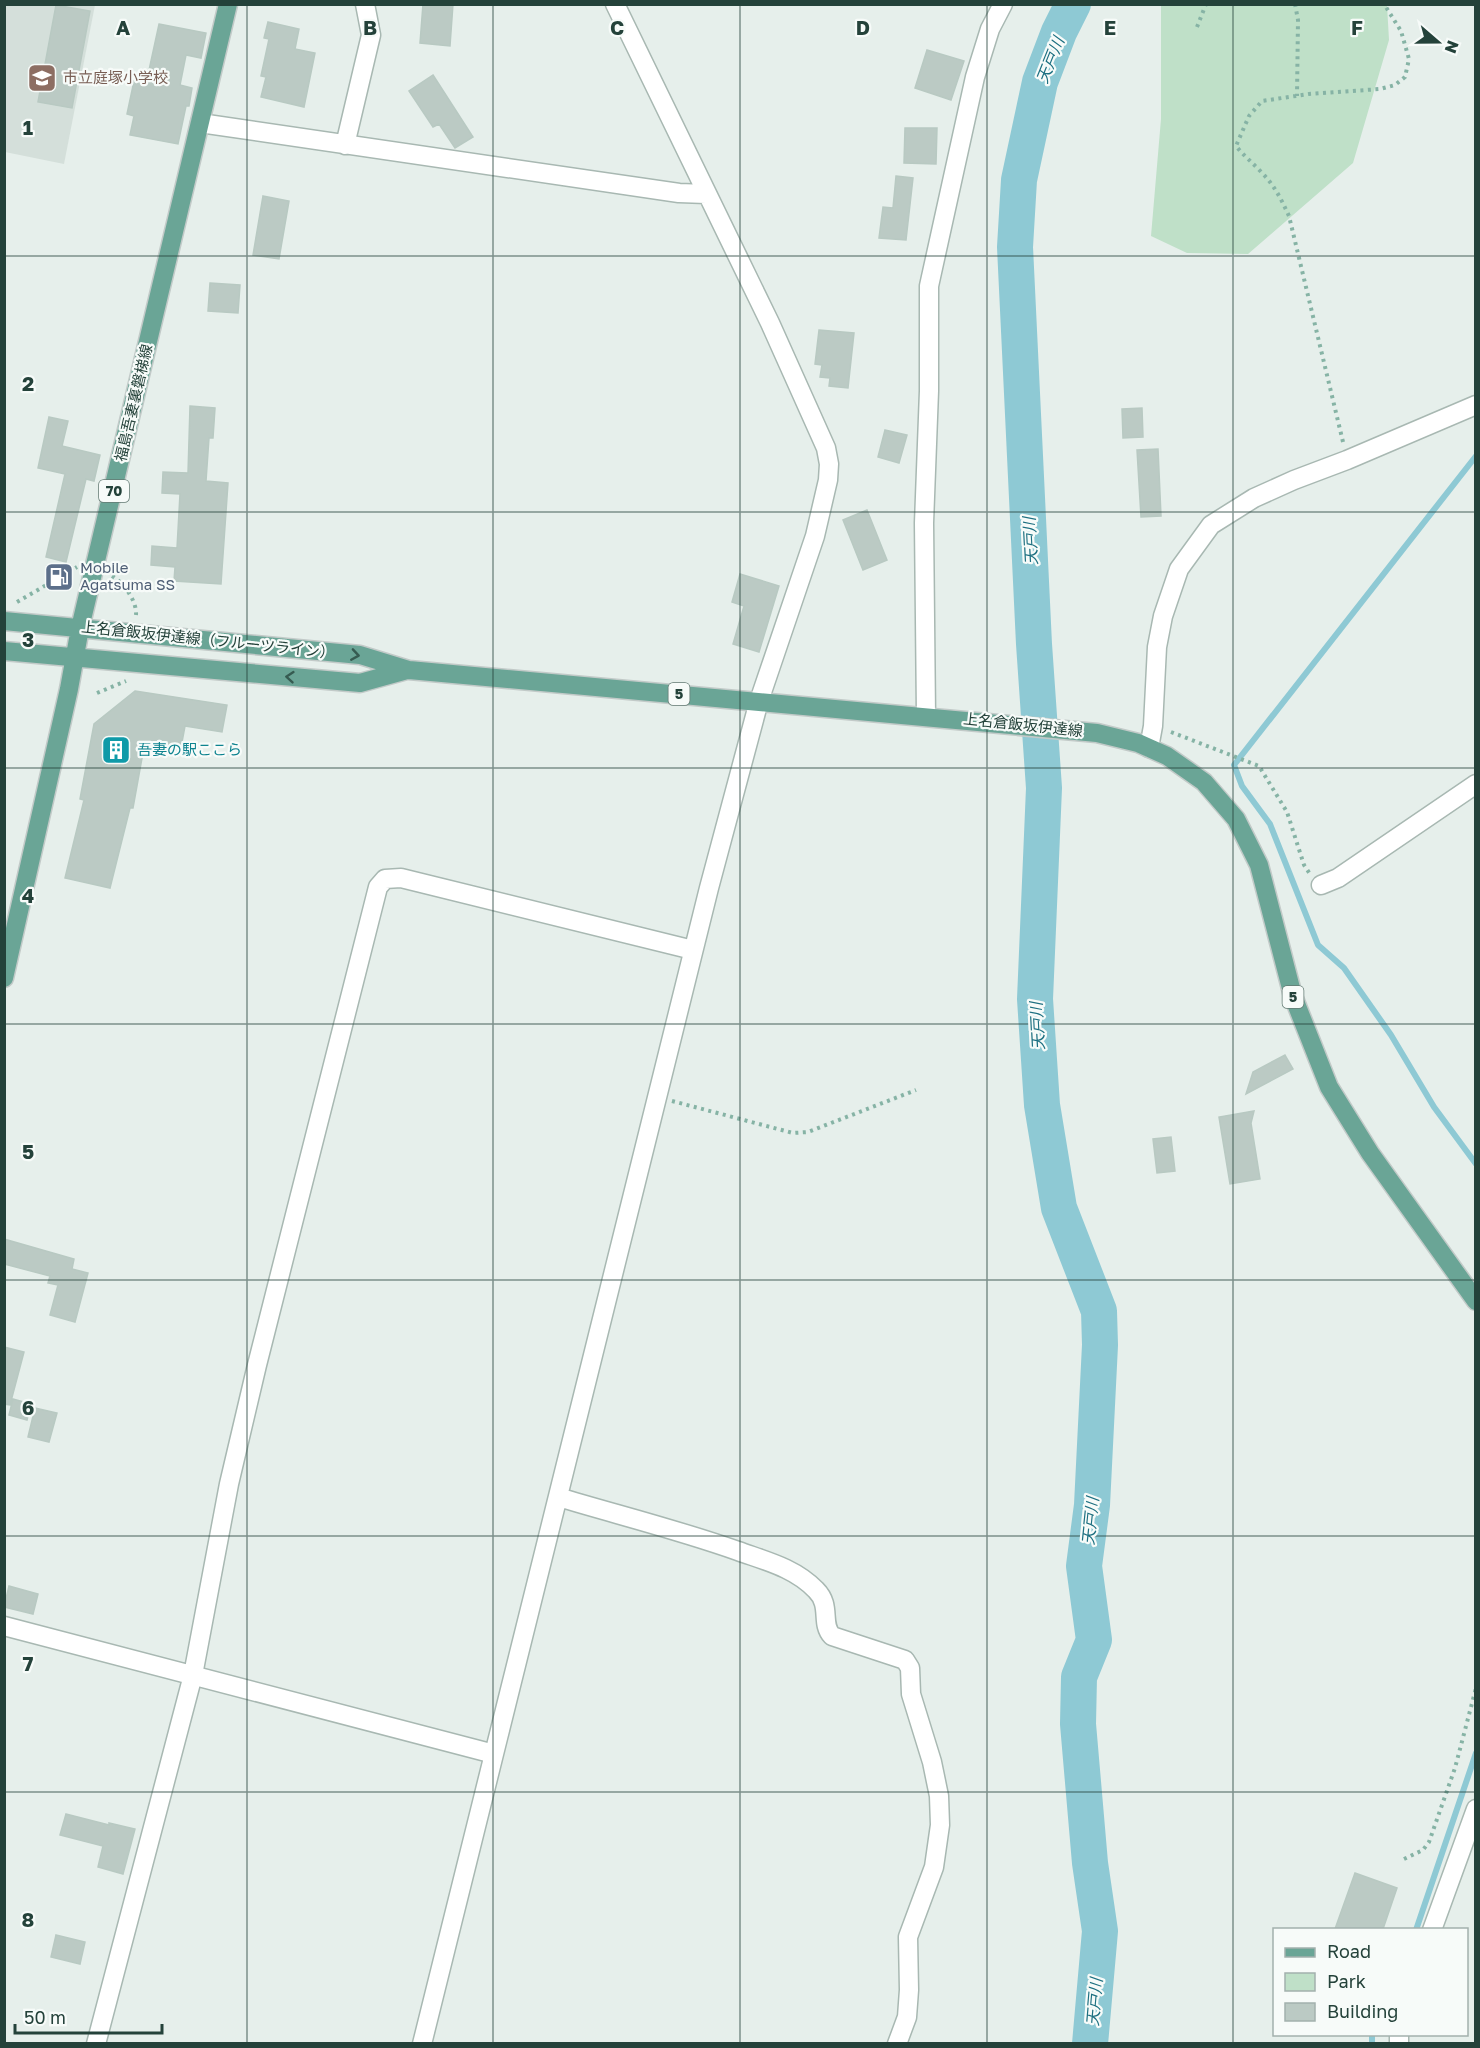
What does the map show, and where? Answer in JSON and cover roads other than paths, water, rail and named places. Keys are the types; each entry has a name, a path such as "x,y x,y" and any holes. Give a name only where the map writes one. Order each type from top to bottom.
{"main road":[{"name":"福島吾妻裏磐梯線","path":"4,978 80,628 228,4"},
{"name":"上名倉飯坂伊達線（フルーツライン）","path":"4,621 360,655 409,670 949,718"},
{"name":"上名倉飯坂伊達線（フルーツライン）","path":"4,651 360,683 409,670"},
{"name":"上名倉飯坂伊達線","path":"949,718 1097,733 1149,748"},
{"name":"5","path":"1149,748 1167,756 1204,782 1236,819 1259,865 1293,996 1329,1087 1370,1153 1476,1301"}],"street":[{"path":"345,145 371,35 365,4"},
{"path":"422,2043 693,950 759,701 815,536 828,480 829,464 826,448 779,343 615,4"},
{"path":"927,716 924,523 929,391 929,286 975,77 990,29 1002,4"},
{"path":"200,123 679,193 706,194"},
{"path":"1149,748 1153,726 1157,647 1163,616 1179,569 1211,525 1246,502 1294,480 1476,405"},
{"path":"1321,885 1338,878 1476,784"},
{"path":"96,2043 193,1675 230,1484 257,1365 375,893 381,882 389,878 402,878 693,950"},
{"path":"558,1497 706,1540 779,1565 795,1573 822,1596 826,1605 827,1629 832,1636 905,1660 909,1664 911,1694 932,1762 940,1825 934,1867 908,1936 907,2017 897,2043"},
{"path":"4,1626 494,1754"},
{"path":"1432,1928 1476,1809"}],"waterway":[{"name":"天戸川","path":"1073,4 1059,32 1040,82 1019,180 1015,247 1034,644 1044,788 1035,999 1042,1105 1059,1208 1099,1311 1100,1345 1092,1505 1084,1566 1094,1640 1079,1677 1078,1724 1090,1863 1100,1931 1090,2044"},
{"path":"1476,456 1234,765 1242,786 1270,824 1318,945 1344,968 1391,1035 1434,1107 1476,1164"},
{"path":"1417,1928 1476,1753"},
{"path":"1372,2036 1372,2044"}],"place":[{"name":"市立庭塚小学校","path":"42,78"},
{"name":"Mobile Agatsuma SS","path":"59,577"},
{"name":"吾妻の駅ここら","path":"116,750"}]}
